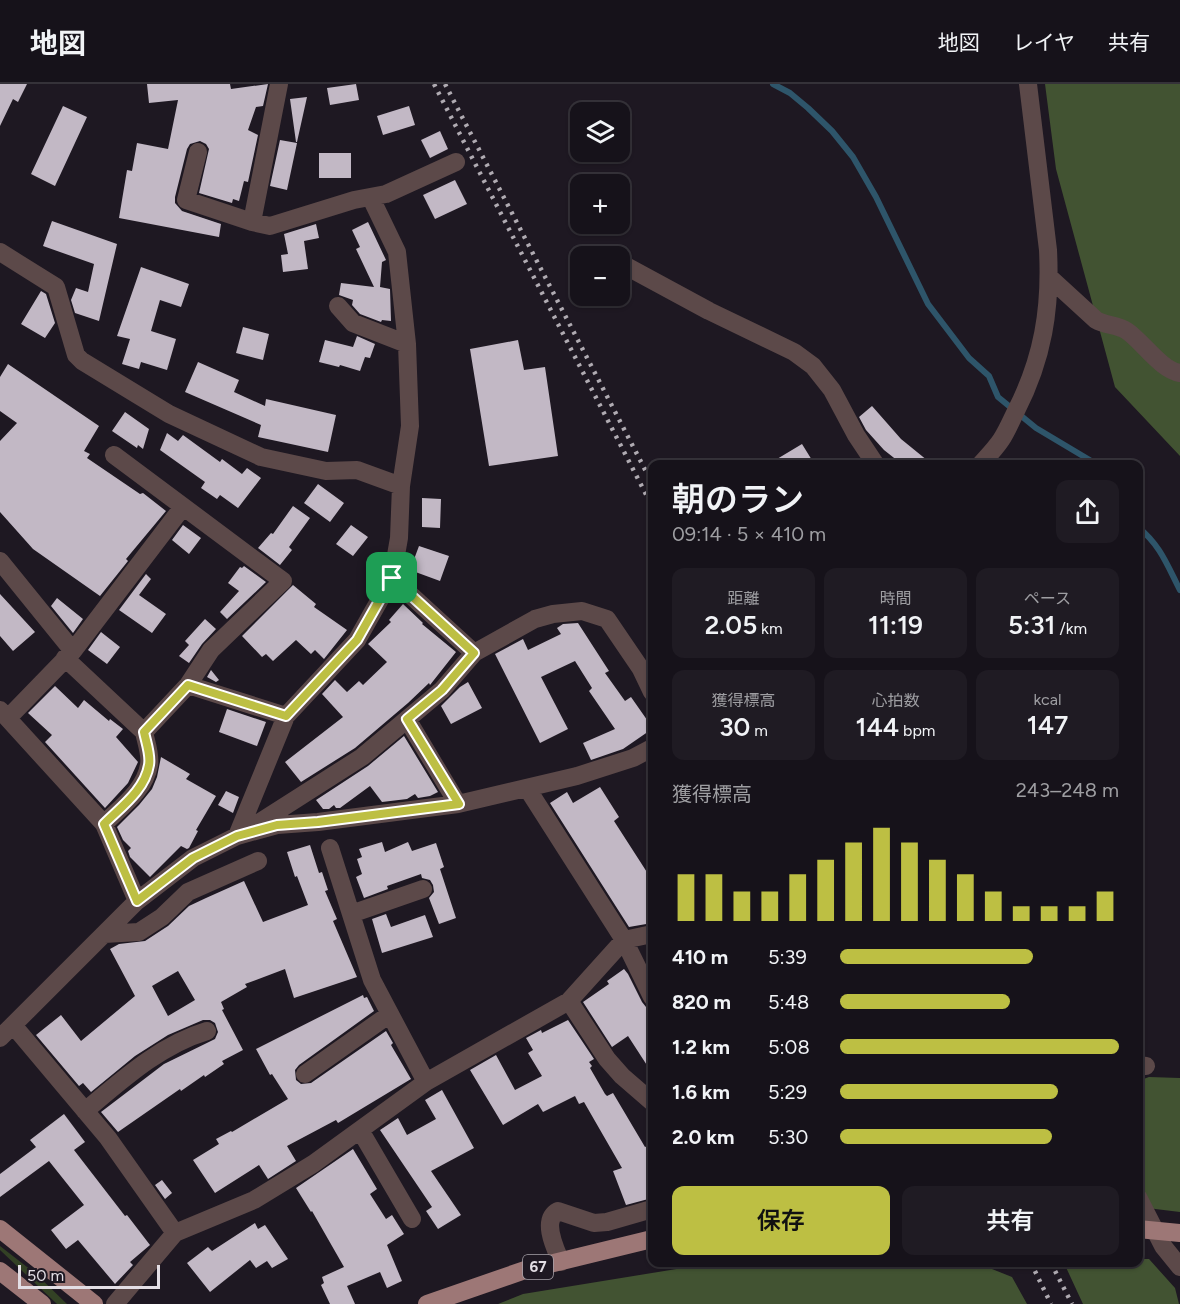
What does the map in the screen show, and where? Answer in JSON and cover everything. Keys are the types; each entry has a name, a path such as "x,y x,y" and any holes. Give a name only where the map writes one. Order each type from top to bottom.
{"main road":[{"path":"0,1229 94,1304"},
{"path":"1143,1229 1180,1233"},
{"name":"67","path":"427,1304 516,1273 648,1240"},
{"path":"0,1271 42,1304"}],"street":[{"path":"252,222 279,84"},
{"path":"984,460 1002,439 1026,391 1039,355 1047,315 1049,277 1028,84"},
{"path":"198,152 186,200 270,226 354,200 386,194 456,162"},
{"path":"237,836 286,716 357,640 392,578 399,538 401,486 410,426 407,344 397,252 371,198"},
{"path":"0,252 56,287 76,355 82,361 169,414 261,457 326,471 357,470 401,486"},
{"path":"630,268 709,311 794,352 813,366 832,390 856,435 873,460"},
{"path":"1049,277 1096,320 1116,324 1170,370 1180,374"},
{"path":"338,306 353,323 407,344"},
{"path":"114,455 283,581 211,650 188,685 144,732"},
{"path":"137,901 104,824 4,714 69,654 182,507"},
{"path":"0,561 69,654 144,732 150,763 146,774 139,789 104,824"},
{"path":"392,578 474,653"},
{"path":"175,1233 108,1138 85,1111 6,1031 137,901 193,858 237,836 362,757 442,690 474,653 535,619 553,614 582,611 607,619 641,669 648,684"},
{"path":"188,685 286,716"},
{"path":"407,719 459,804"},
{"path":"237,836 277,825 459,804 577,776 633,758 648,750"},
{"path":"527,788 624,940 648,989"},
{"path":"330,848 372,980 426,1082"},
{"path":"104,934 139,932 162,917 189,892 258,861"},
{"path":"351,914 423,889"},
{"path":"115,1304 175,1233 254,1200 313,1164 426,1082 569,1001 624,940 648,935"},
{"path":"569,1001 607,1059 622,1077 648,1099"},
{"path":"306,1074 390,1014"},
{"path":"85,1111 132,1071 188,1036 207,1031"},
{"path":"360,1130 412,1219"},
{"path":"1143,1207 1163,1246 1180,1267"},
{"path":"561,1262 554,1245 550,1220 552,1214 558,1211 594,1222 607,1222 648,1210"}],"green space":[{"path":"1045,84 1180,84 1180,456 1115,387 1056,169"},
{"path":"1149,1077 1180,1078 1180,1212 1143,1207 1143,1079"},
{"path":"0,1246 36,1274 67,1304 57,1304 0,1250"},
{"path":"1143,1259 1149,1259 1175,1288 1179,1304 1083,1304 1066,1267 1143,1267"},
{"path":"689,1267 987,1267 1012,1277 1027,1304 498,1304 523,1294"}],"building":[{"path":"0,84 27,84 18,102 13,99 0,126"},
{"path":"147,84 230,84 231,89 268,84 263,106 256,107 248,130 258,135 248,182 244,181 239,201 233,199 232,203 199,193 209,149 200,141 190,144 187,149 175,203 182,211 221,224 219,237 119,218 127,170 132,171 137,143 168,149 178,100 149,103"},
{"path":"356,84 359,100 330,105 327,88"},
{"path":"307,97 297,142 296,142 290,99"},
{"path":"63,106 87,117 55,186 31,174"},
{"path":"409,106 415,125 383,135 377,116"},
{"path":"440,131 448,149 430,158 421,140"},
{"path":"280,140 297,143 287,190 270,186"},
{"path":"319,153 351,153 351,178 319,178"},
{"path":"455,180 467,204 435,219 423,195"},
{"path":"52,221 117,244 99,321 75,313 71,300 76,288 88,292 94,264 43,246"},
{"path":"368,222 386,260 382,262 380,287 390,289 391,321 382,320 381,322 360,314 352,305 353,300 339,295 341,283 374,287 356,249 360,247 352,230"},
{"path":"316,224 319,238 304,241 308,269 283,272 281,255 288,254 284,234"},
{"path":"141,267 189,284 181,307 160,300 151,331 176,339 167,370 141,362 139,369 122,364 130,339 117,336"},
{"path":"41,291 46,294 55,323 45,338 21,324"},
{"path":"243,327 269,334 263,360 236,353"},
{"path":"357,336 375,344 370,358 365,357 360,371 319,362 325,340 353,347"},
{"path":"518,340 524,370 545,367 558,456 489,466 470,349"},
{"path":"198,362 239,380 234,392 265,406 266,399 336,415 328,452 258,437 261,425 185,392"},
{"path":"8,364 99,426 84,451 90,454 87,458 140,494 143,493 166,511 126,559 128,561 100,596 33,549 0,512 0,441 17,423 0,411 0,377"},
{"path":"872,406 901,439 927,460 897,460 866,430 859,417"},
{"path":"125,412 149,429 143,449 138,445 137,448 112,431"},
{"path":"167,433 178,441 183,435 220,462 222,459 242,474 247,468 261,478 238,508 220,495 217,499 201,488 205,482 160,450"},
{"path":"802,444 812,460 775,460"},
{"path":"318,484 344,503 330,522 304,503"},
{"path":"422,498 441,499 440,528 422,527"},
{"path":"293,506 310,518 289,547 292,550 280,565 258,548 271,533 273,534"},
{"path":"183,525 201,538 189,554 172,540"},
{"path":"351,525 368,537 353,556 336,544"},
{"path":"419,546 449,556 440,581 410,570"},
{"path":"244,566 266,582 227,619 220,612 239,591 228,583 240,567"},
{"path":"146,574 151,579 139,595 166,614 152,633 119,610"},
{"path":"293,585 316,604 314,607 347,630 324,659 315,650 311,654 296,640 273,661 266,654 262,657 242,636"},
{"path":"0,594 35,632 13,651 0,636"},
{"path":"57,598 83,619 73,633 51,606"},
{"path":"403,604 422,624 456,652 430,685 429,683 355,748 301,782 285,762 343,717 322,694 335,680 347,692 359,681 363,685 387,662 368,644 391,622 389,620"},
{"path":"205,619 216,629 189,663 179,656 189,645 185,641"},
{"path":"578,623 609,671 605,673 625,701 631,697 648,721 648,732 623,749 591,760 583,743 615,729 589,691 592,688 575,661 541,677 568,729 540,743 495,654 523,639 528,650 561,634 557,628 563,624"},
{"path":"101,632 120,647 107,664 88,650"},
{"path":"211,670 219,680 216,682 207,677"},
{"path":"468,682 482,708 451,724 441,706"},
{"path":"55,686 78,708 84,700 109,721 110,719 123,729 116,737 138,762 128,783 105,808 45,742 52,735 28,713"},
{"path":"227,709 266,722 257,746 219,732"},
{"path":"404,736 438,792 430,796 418,798 415,794 407,799 382,802 370,786 340,808 334,805 329,809 323,809 316,800 368,766"},
{"path":"161,757 190,774 186,779 216,796 196,830 198,831 189,848 181,846 150,877 130,857 128,851 131,848 123,840 117,827 152,789"},
{"path":"600,787 619,817 614,821 648,874 648,924 629,927 550,803 567,792 573,803"},
{"path":"226,791 239,797 233,813 218,805"},
{"path":"382,842 385,852 408,842 412,851 436,843 444,867 440,869 456,918 439,924 429,898 434,892 433,885 430,880 422,878 421,874 387,886 388,889 364,898 356,877 362,874 357,859 362,857 359,849"},
{"path":"310,845 319,873 322,872 328,890 325,891 337,919 333,921 357,977 294,998 285,969 245,984 247,987 221,1002 224,1009 222,1010 243,1050 222,1061 224,1064 205,1077 204,1075 181,1091 180,1089 118,1132 101,1112 164,1064 215,1039 218,1032 215,1023 203,1020 168,1035 135,1056 91,1092 83,1083 79,1086 36,1035 61,1015 81,1041 135,996 110,949 119,944 145,941 168,926 189,906 244,881 263,922 308,905 287,852","holes":["178,971 195,1000 168,1016 152,986"]},
{"path":"386,914 391,927 425,915 433,937 382,953 372,919"},
{"path":"624,969 642,1002 648,1007 648,1067 628,1036 612,1047 583,1002 609,984 607,981"},
{"path":"363,995 364,998 367,997 374,1011 299,1065 295,1070 296,1080 301,1084 311,1083 386,1031 393,1043 391,1045 411,1079 338,1123 336,1120 287,1146 296,1161 268,1179 259,1165 215,1193 193,1160 219,1144 216,1139 288,1099 272,1074 270,1075 256,1049"},
{"path":"568,1020 594,1059 589,1062 592,1066 590,1068 605,1094 607,1096 613,1093 645,1147 648,1146 648,1199 626,1205 613,1171 622,1168 584,1102 579,1104 575,1096 543,1112 538,1104 503,1125 470,1070 496,1055 515,1090 542,1076 528,1053 533,1050 526,1038 541,1030 542,1033"},
{"path":"442,1090 474,1148 431,1171 461,1215 438,1229 426,1211 432,1207 380,1130 398,1118 407,1135 436,1119 425,1100"},
{"path":"64,1114 85,1142 74,1150 150,1245 130,1262 133,1265 115,1284 78,1240 66,1249 51,1230 84,1205 49,1161 0,1197 0,1174 36,1147 30,1140"},
{"path":"353,1149 377,1189 370,1194 386,1219 392,1215 404,1234 387,1245 402,1281 387,1288 380,1272 347,1286 355,1304 330,1304 321,1285 324,1283 322,1277 344,1267 296,1188"},
{"path":"162,1180 172,1193 165,1199 155,1185"},
{"path":"255,1223 258,1229 265,1225 288,1259 272,1268 267,1261 256,1268 250,1260 210,1292 187,1263 208,1247 212,1251"}],"waterway":[{"path":"773,84 790,93 808,108 832,131 853,157 876,197 928,304 969,358 989,376 998,397 1036,428 1090,460"},
{"path":"1143,531 1158,549 1180,590"}],"railway":[{"path":"434,84 648,498"},
{"path":"445,84 648,475"},
{"path":"1033,1267 1051,1304"},
{"path":"1053,1267 1072,1304"}],"route":[{"path":"392,578 474,653 442,690 407,719 459,804 277,825 237,836 193,858 137,901 104,824 139,789 146,774 150,763 144,732 188,685 286,716 357,640 392,578"}]}
